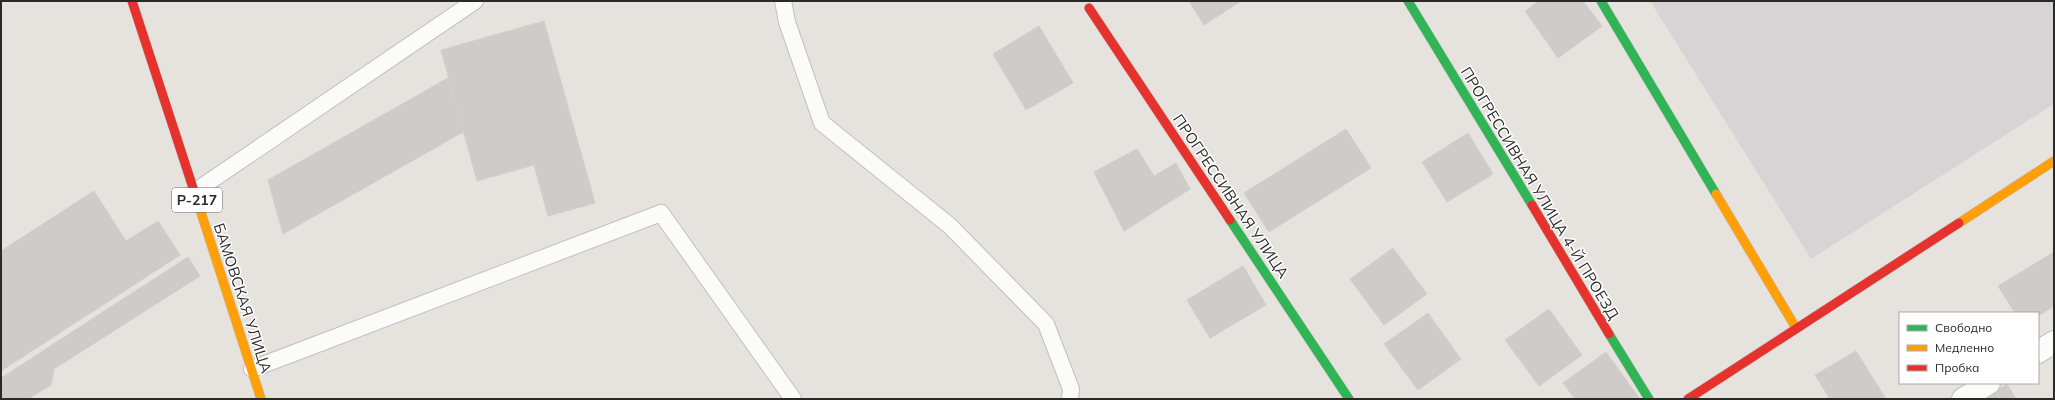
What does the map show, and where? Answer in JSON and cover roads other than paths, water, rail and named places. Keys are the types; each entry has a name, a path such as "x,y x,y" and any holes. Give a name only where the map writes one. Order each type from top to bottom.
{"main road":[{"name":"БАМОВСКАЯ УЛИЦА","path":"132,1 261,399"},
{"name":"ПРОГРЕССИВНАЯ УЛИЦА 4-Й ПРОЕЗД","path":"1408,1 1649,399"},
{"path":"1601,1 1796,328"},
{"name":"ПРОГРЕССИВНАЯ УЛИЦА","path":"1089,8 1349,399"},
{"path":"1688,399 2054,161"}],"street":[{"path":"2039,351 2054,342"},
{"path":"1963,399 1987,384"}],"lane":[{"path":"194,192 475,1"},
{"path":"783,1 787,22 822,123 950,226 1046,324 1071,390 1070,399"},
{"path":"252,370 661,213 793,399"}]}
